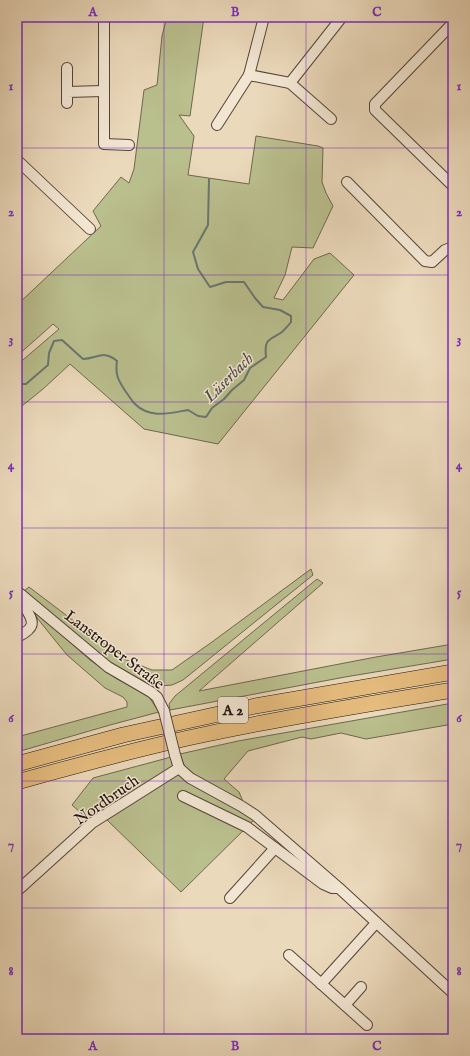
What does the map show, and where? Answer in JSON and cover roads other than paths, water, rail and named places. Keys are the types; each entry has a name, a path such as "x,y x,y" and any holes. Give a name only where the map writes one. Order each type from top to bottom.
{"highway":[{"name":"A 2","path":"17,764 123,735 240,709 453,672"},
{"name":"A 2","path":"17,782 201,735 312,713 453,690"}],"street":[{"path":"104,17 104,144 129,145"},
{"path":"217,125 249,75 264,17"},
{"path":"290,83 342,17"},
{"path":"450,22 375,104 375,110 453,186"},
{"path":"67,68 67,103"},
{"path":"249,75 290,83 331,119"},
{"path":"67,92 104,91"},
{"path":"17,160 90,229"},
{"path":"347,182 425,261 432,262 445,250 453,247"},
{"name":"Lanstroper Straße","path":"17,591 108,667 151,692 157,698 164,711 174,756 179,768"},
{"path":"17,637 28,631 32,626 32,619 24,606 26,600"},
{"path":"179,768 190,778 255,815 339,888 453,993"},
{"name":"Nordbruch","path":"17,891 92,824 179,768"},
{"path":"183,796 247,827 323,884 332,888 339,888"},
{"path":"230,898 275,848"},
{"path":"321,984 376,923"},
{"path":"289,955 367,1025"},
{"path":"345,1005 361,987"}],"waterway":[{"name":"Lüserbach","path":"17,388 21,384 26,384 48,365 49,353 54,341 62,340 83,359 104,355 112,357 117,361 116,370 119,381 135,404 141,409 147,412 160,414 188,410 198,416 206,417 212,408 244,380 250,368 266,357 266,346 268,341 288,326 291,322 291,316 280,310 263,307 244,282 226,282 210,287 198,269 193,252 208,225 209,179"},
{"path":"449,493 453,492"}]}
